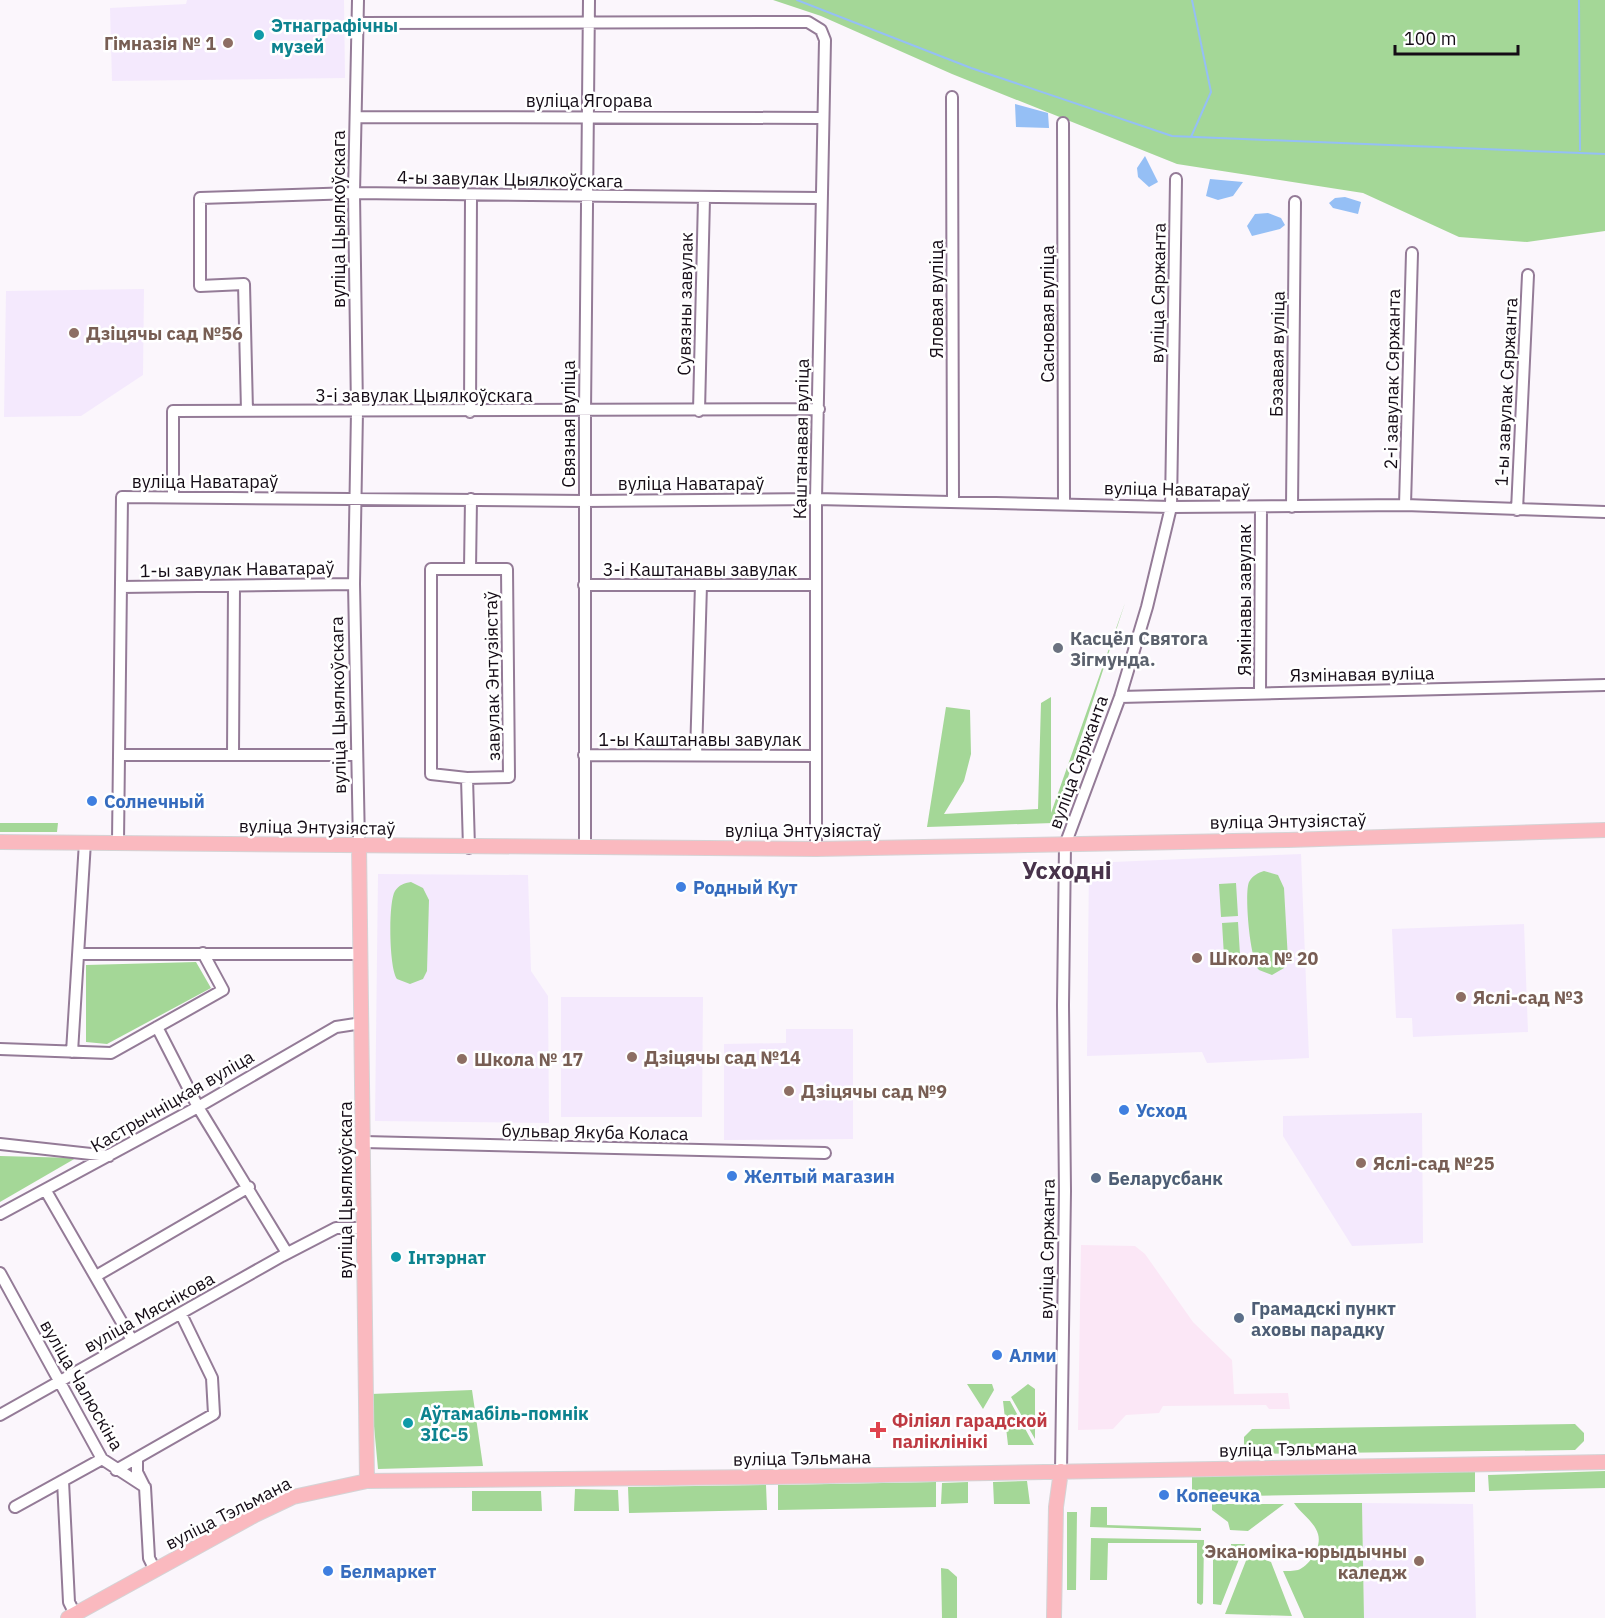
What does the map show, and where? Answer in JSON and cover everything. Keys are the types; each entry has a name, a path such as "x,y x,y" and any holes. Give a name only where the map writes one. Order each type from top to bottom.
{"main road":[{"name":"вуліца Энтузіястаў","path":"0,842 469,848 816,849 1065,845 1605,830"},
{"name":"вуліца Цыялкоўскага","path":"358,845 368,1481"},
{"name":"вуліца Тэльмана","path":"72,1616 93,1612 155,1570 255,1515 293,1497 368,1481 1605,1462"},
{"path":"1054,1618 1056,1507 1061,1471"}],"street":[{"name":"вуліца Цыялкоўскага","path":"358,0 354,193 357,411 354,584 355,755 358,845"},
{"name":"Связная вуліца","path":"585,847 584,501 589,0"},
{"name":"Каштанавая вуліца","path":"589,23 808,22 821,30 825,40 820,198 819,410 816,499 816,849"},
{"path":"357,23 589,23"},
{"name":"Яловая вуліца","path":"952,97 953,501"},
{"name":"вуліца Ягорава","path":"357,117 822,118"},
{"name":"Сасновая вуліца","path":"1063,123 1065,504"},
{"name":"вуліца Сяржанта","path":"1061,1471 1065,1191 1063,1005 1065,845 1120,698 1147,607 1171,507 1176,179"},
{"name":"4-ы завулак Цыялкоўскага","path":"248,411 244,284 200,286 200,198 354,193 820,198"},
{"path":"470,412 471,196"},
{"name":"Сувязны завулак","path":"699,411 704,198"},
{"name":"Бэзавая вуліца","path":"1292,507 1295,202"},
{"name":"2-і завулак Сяржанта","path":"1405,506 1412,253"},
{"name":"1-ы завулак Сяржанта","path":"1517,510 1528,275"},
{"name":"3-і завулак Цыялкоўскага","path":"173,497 173,411 819,410"},
{"name":"вуліца Наватараў","path":"118,842 122,497 584,501 816,499 1171,507 1405,506 1605,512"},
{"name":"завулак Энтузіястаў","path":"470,569 471,499"},
{"name":"Язмінавы завулак","path":"1260,693 1261,507"},
{"name":"завулак Энтузіястаў","path":"431,569 507,569 509,777 467,778 431,774 431,569"},
{"name":"1-ы завулак Наватараў","path":"121,587 354,584"},
{"name":"3-і Каштанавы завулак","path":"584,585 816,585"},
{"path":"696,755 701,585"},
{"path":"233,755 234,586"},
{"name":"Язмінавая вуліца","path":"1120,698 1605,686"},
{"path":"119,755 355,755"},
{"name":"1-ы Каштанавы завулак","path":"584,755 816,756"},
{"name":"завулак Энтузіястаў","path":"467,778 469,848"},
{"path":"72,1052 85,842"},
{"path":"0,1049 111,1053 223,990 203,953"},
{"path":"78,954 361,954"},
{"name":"Кастрычніцкая вуліца","path":"0,1214 198,1107 336,1027 362,1023"},
{"path":"157,1027 198,1107 249,1188 284,1254"},
{"name":"бульвар Якуба Коласа","path":"364,1142 825,1153"},
{"path":"0,1144 109,1156"},
{"path":"96,1276 249,1188"},
{"path":"46,1191 132,1340"},
{"name":"вуліца Мяснікова","path":"0,1415 284,1254 336,1228 363,1228"},
{"name":"вуліца Чалюскіна","path":"0,1272 102,1460 144,1486"},
{"path":"116,1470 214,1414 212,1378 181,1314"},
{"path":"137,1459 137,1472 144,1486 149,1558 155,1570"},
{"path":"15,1507 102,1460"},
{"path":"63,1481 69,1602 72,1616"}],"shaded area":[{"name":"Гімназія № 1","path":"187,0 344,0 345,78 112,81 110,8 186,4"},
{"name":"Дзіцячы сад №56","path":"144,289 143,375 81,416 4,417 6,291"},
{"name":"Школа № 20","path":"1301,854 1309,1058 1207,1063 1202,1052 1087,1056 1089,863"},
{"name":"Школа № 17","path":"378,874 528,875 531,971 548,996 549,1123 375,1121"},
{"name":"Яслі-сад №3","path":"1524,924 1528,1032 1413,1037 1412,1018 1396,1018 1392,929"},
{"name":"Дзіцячы сад №14","path":"561,997 703,997 702,1117 561,1117"},
{"name":"Дзіцячы сад №9","path":"786,1029 853,1029 853,1139 724,1140 724,1044 786,1043"},
{"name":"Яслі-сад №25","path":"1422,1113 1423,1243 1352,1246 1283,1136 1283,1116"},
{"path":"1081,1245 1135,1246 1145,1254 1193,1322 1232,1360 1234,1394 1288,1393 1290,1409 1269,1409 1266,1405 1163,1406 1159,1413 1126,1415 1113,1429 1078,1430"},
{"name":"Эканоміка-юрыдычны каледж","path":"1362,1503 1473,1504 1476,1618 1364,1618"}],"green space":[{"path":"773,0 1605,0 1605,231 1527,242 1459,237 1363,193 1177,164 952,74 821,16"},
{"path":"1125,603 1053,823 927,827 946,707 970,710 971,754 964,781 944,814 1038,809 1041,703 1051,697 1051,813"},
{"path":"0,823 58,823 57,832 0,832"},
{"path":"1264,871 1278,875 1284,888 1288,960 1284,968 1272,975 1259,970 1256,964 1248,912 1249,882"},
{"path":"411,882 423,888 429,900 427,971 423,979 410,984 397,979 394,973 390,921 395,891 398,887"},
{"path":"1236,883 1238,916 1221,917 1219,884"},
{"path":"1238,922 1240,955 1224,956 1222,923"},
{"path":"196,962 211,988 107,1044 86,1042 86,965"},
{"path":"0,1156 76,1158 0,1202"},
{"path":"967,1384 992,1384 994,1390 983,1409"},
{"path":"1028,1384 1035,1389 1035,1439 1011,1397"},
{"path":"472,1390 483,1466 378,1469 371,1394"},
{"path":"1003,1401 1010,1401 1034,1445 1008,1445"},
{"path":"1575,1424 1584,1433 1584,1441 1575,1450 1253,1454 1244,1446 1244,1437 1252,1429"},
{"path":"1475,1470 1475,1492 1192,1497 1192,1474"},
{"path":"1605,1471 1605,1488 1489,1491 1488,1475"},
{"path":"1027,1481 1030,1504 994,1504 993,1482"},
{"path":"936,1482 936,1507 778,1510 778,1485"},
{"path":"968,1482 968,1503 941,1504 942,1483"},
{"path":"766,1485 767,1510 629,1513 628,1487"},
{"path":"575,1489 618,1490 619,1511 574,1511"},
{"path":"472,1491 541,1491 542,1511 472,1511"},
{"path":"1294,1503 1362,1503 1364,1618 1304,1618 1283,1571 1298,1570 1307,1564 1317,1550 1319,1539 1314,1525"},
{"path":"1212,1504 1284,1504 1248,1531 1230,1530 1228,1522 1212,1510"},
{"path":"1091,1507 1107,1507 1107,1525 1201,1528 1201,1531 1090,1527"},
{"path":"1067,1512 1077,1512 1076,1590 1067,1590"},
{"path":"1091,1538 1204,1540 1203,1603 1201,1605 1197,1603 1197,1543 1108,1543 1107,1580 1090,1580"},
{"path":"1231,1544 1245,1544 1221,1605 1213,1604 1213,1558 1231,1548"},
{"path":"1251,1548 1263,1559 1271,1562 1292,1616 1225,1614"},
{"path":"941,1568 948,1569 957,1577 957,1618 942,1618"}],"water":[{"path":"1015,104 1048,113 1049,128 1016,127"},
{"path":"1145,156 1158,182 1149,187 1138,177 1137,168"},
{"path":"1210,179 1243,182 1233,196 1218,200 1206,196"},
{"path":"1345,197 1361,202 1358,214 1333,208 1329,203 1335,198"},
{"path":"1268,213 1281,218 1285,225 1280,229 1252,236 1247,226 1255,214"}],"waterway":[{"path":"797,0 971,68 1172,136 1605,154"},
{"path":"1191,137 1211,92 1192,0"},
{"path":"1579,0 1580,150"}],"place":[{"name":"Этнаграфічны музей","path":"259,35"},
{"name":"Гімназія № 1","path":"228,43"},
{"name":"Дзіцячы сад №56","path":"74,333"},
{"name":"Касцёл Святога Зігмунда.","path":"1058,648"},
{"name":"Солнечный","path":"92,801"},
{"name":"Родный Кут","path":"681,887"},
{"name":"Школа № 20","path":"1197,958"},
{"name":"Яслі-сад №3","path":"1461,997"},
{"name":"Дзіцячы сад №14","path":"632,1057"},
{"name":"Школа № 17","path":"462,1059"},
{"name":"Дзіцячы сад №9","path":"789,1091"},
{"name":"Усход","path":"1124,1110"},
{"name":"Яслі-сад №25","path":"1361,1163"},
{"name":"Желтый магазин","path":"732,1176"},
{"name":"Беларусбанк","path":"1096,1178"},
{"name":"Інтэрнат","path":"396,1257"},
{"name":"Грамадскі пункт аховы парадку","path":"1239,1318"},
{"name":"Алми","path":"997,1355"},
{"name":"Аўтамабіль-помнік ЗІС-5","path":"408,1423"},
{"name":"Філіял гарадской паліклінікі","path":"878,1430"},
{"name":"Копеечка","path":"1164,1495"},
{"name":"Эканоміка-юрыдычны каледж","path":"1419,1561"},
{"name":"Белмаркет","path":"328,1571"}],"district":[{"name":"Усходні","path":"1067,870"}]}
